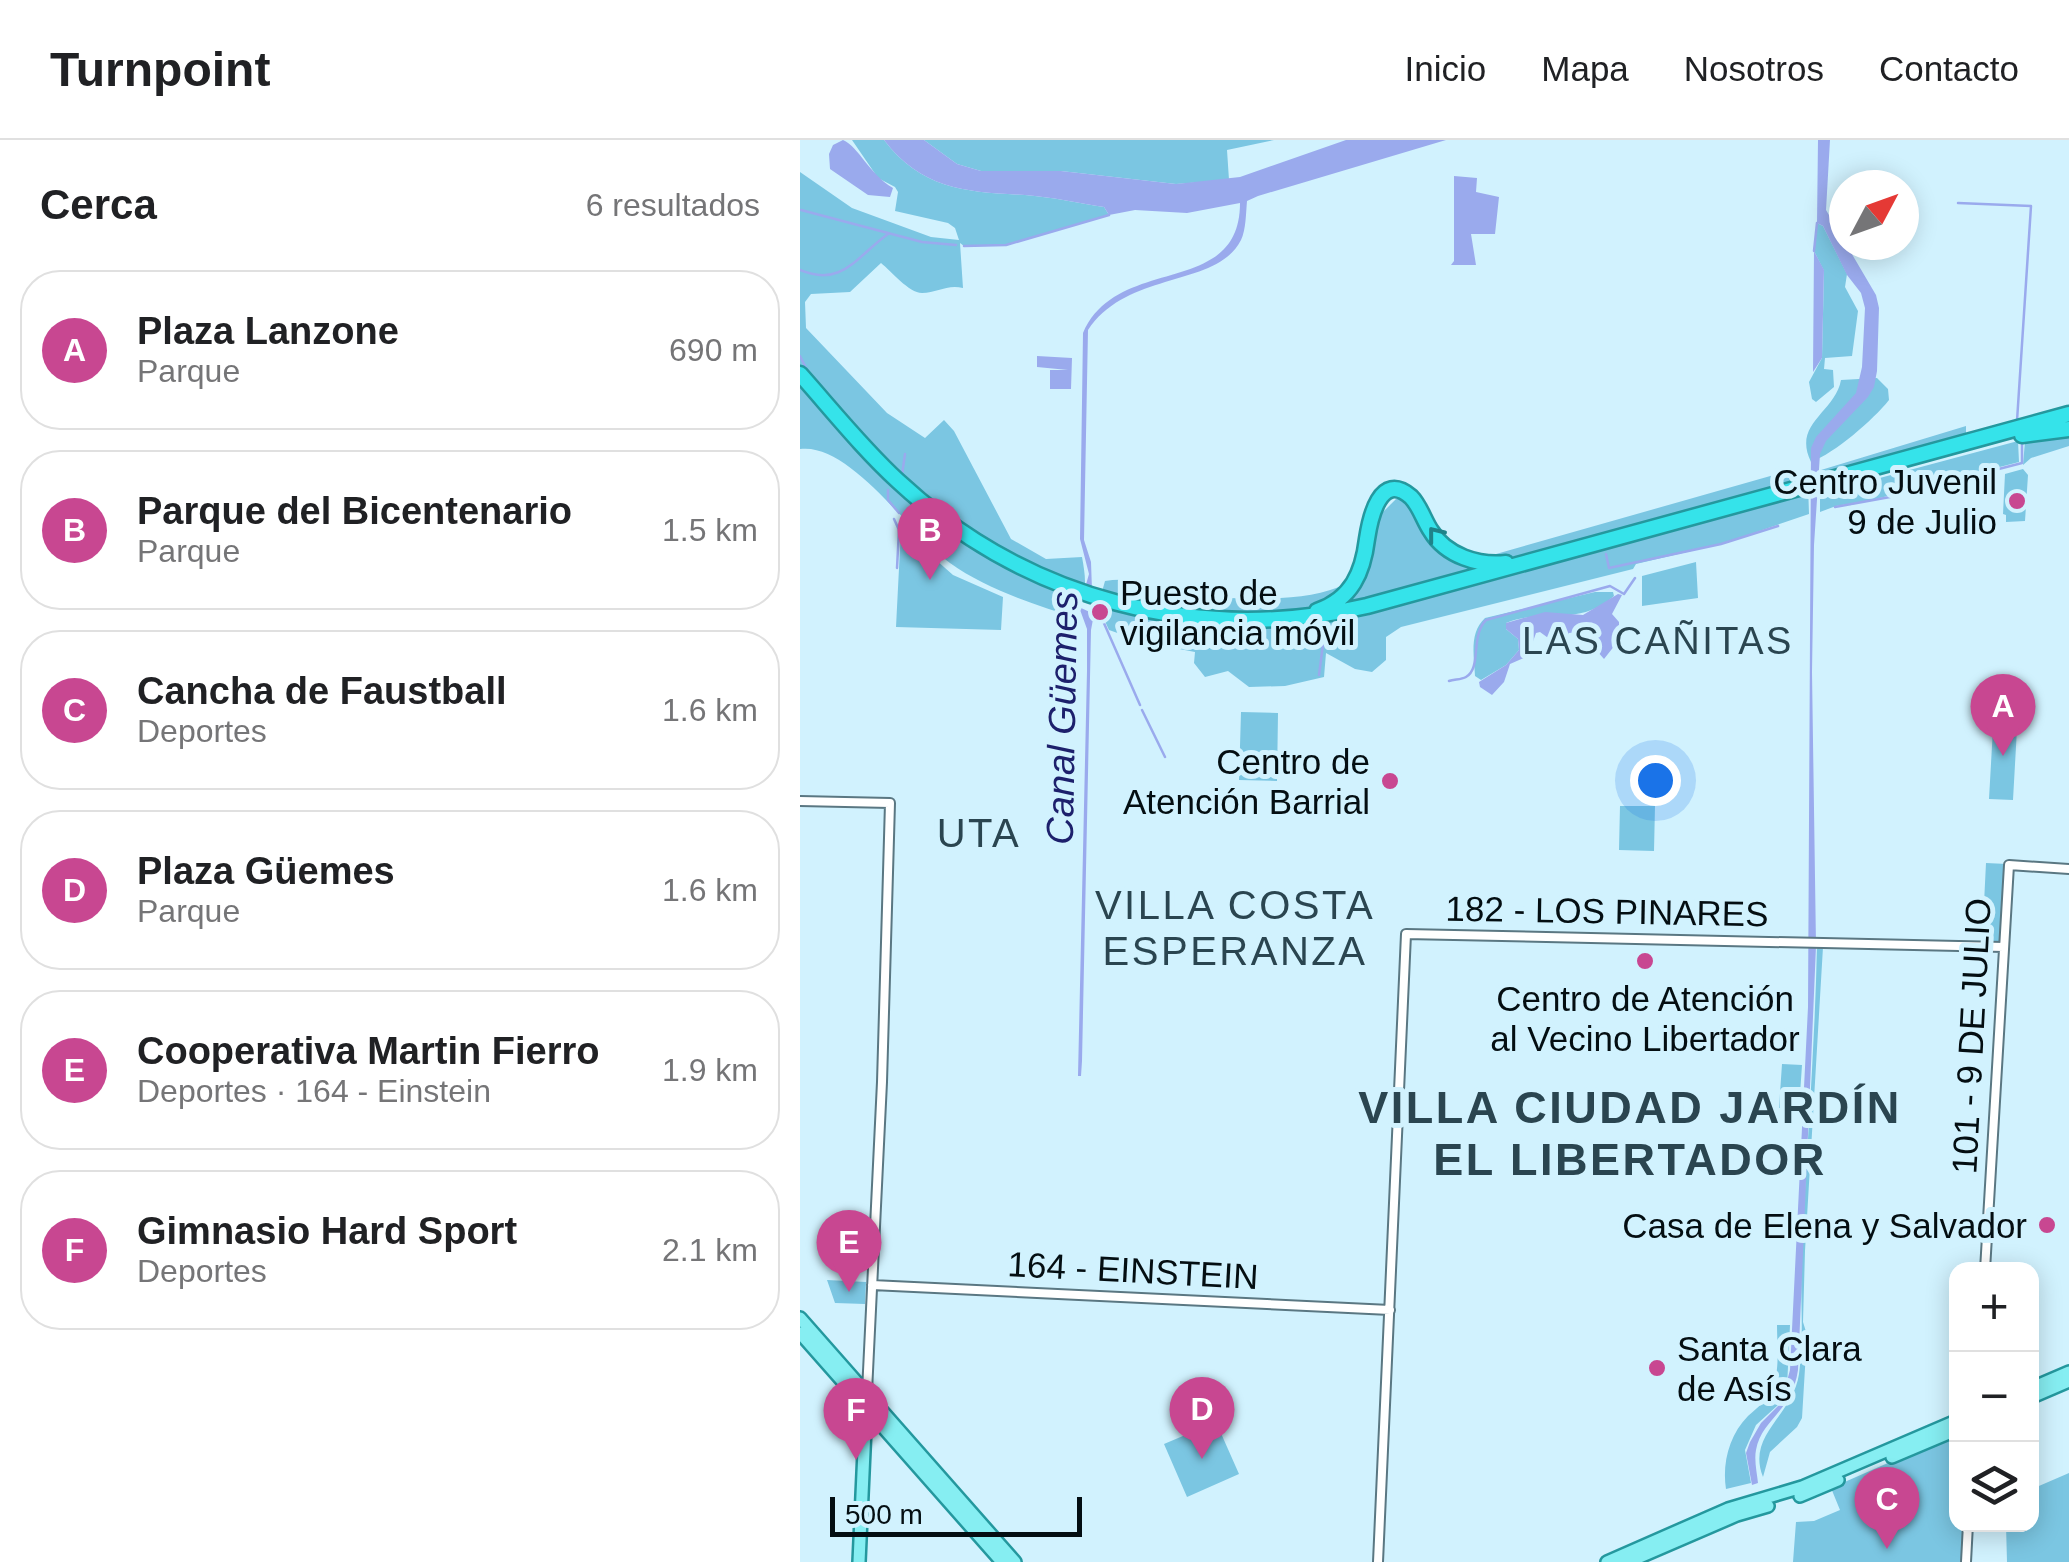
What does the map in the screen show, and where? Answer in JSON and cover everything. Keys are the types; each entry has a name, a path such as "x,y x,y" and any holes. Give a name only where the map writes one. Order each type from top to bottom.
{"highway":[{"path":"800,374 889,472 948,522 1013,563 1134,617 1197,628 1264,630 1334,622 2023,430 2069,411"},
{"path":"800,385 888,482 978,554 1024,579 1091,600 1175,616 1248,622 1348,611 1814,488"},
{"path":"2023,430 2069,426"},
{"path":"1248,622 1319,610 1344,596 1362,570 1373,507 1393,491 1411,498 1434,537 1460,556 1492,564 1546,558"}],"main road":[{"path":"800,1318 1014,1562"},
{"path":"800,1333 1002,1562"},
{"path":"2039,1385 2069,1372"},
{"path":"2039,1394 2069,1381"},
{"path":"859,1562 867,1392"},
{"path":"1607,1562 1728,1509 1802,1487 1949,1424"},
{"path":"1628,1562 1737,1515 1808,1494 1949,1433"}],"street":[{"path":"800,802 890,803 867,1392"},
{"name":"101 - 9 DE JULIO","path":"1984,1262 2008,865 2069,869"},
{"name":"182 - LOS PINARES","path":"1390,1310 1406,934 2004,947"},
{"name":"164 - EINSTEIN","path":"872,1285 1390,1310"},
{"path":"1378,1562 1390,1310"},
{"path":"1966,1562 1968,1532"}],"shaded area":[{"path":"843,140 893,188 890,197 868,195 830,169 833,145"},
{"path":"852,140 884,140 914,169 947,185 1104,207 1109,215 1006,245 960,243 963,288 917,292 881,263 850,292 811,294 805,302 806,328 887,413 925,438 944,420 954,431 1011,539 1046,559 1082,557 1085,584 1076,608 1078,618 1011,595 964,572 934,550 879,493 839,460 819,451 800,449 800,172 852,208 931,237 959,240 955,228 948,223 895,211 895,187 878,178"},
{"path":"884,140 924,140 957,164 981,171 1061,171 1176,184 1240,177 1346,140 1446,140 1247,201 1243,236 1229,255 1213,266 1125,297 1088,330 1084,540 1091,562 1092,590 1085,588 1089,574 1080,539 1083,333 1100,308 1122,292 1200,265 1220,253 1235,233 1240,203 1187,213 1135,210 1109,215 1104,207 947,185 914,169"},
{"path":"924,140 1274,140 1227,150 1229,180 1176,184 1061,171 981,171 957,164"},
{"path":"1818,140 1830,140 1826,210 1829,238 1817,223"},
{"path":"1454,176 1477,178 1476,192 1499,197 1495,234 1471,234 1476,265 1451,265"},
{"path":"1817,223 1829,238 1829,260 1840,260 1847,274 1845,287 1858,311 1852,356 1825,358 1824,369 1833,370 1834,387 1816,402 1809,382 1822,358 1824,271 1814,251"},
{"path":"1814,251 1824,270 1822,358 1813,372"},
{"path":"1840,260 1855,260 1876,295 1877,371 1868,397 1826,441 1820,454 1812,672 1816,946 1798,1370 1790,1396 1759,1440 1755,1458 1758,1483 1752,1485 1746,1453 1761,1423 1781,1403 1790,1370 1808,1007 1811,448 1816,437 1856,393 1862,367 1865,308 1861,293"},
{"path":"1037,356 1072,358 1071,389 1050,389 1050,370 1068,370 1037,367"},
{"path":"1877,378 1888,389 1889,400 1853,435 1811,462 1807,437 1841,380"},
{"path":"1966,426 1966,435 1960,438 1821,479 1821,470"},
{"path":"2069,430 2069,446 2031,458 2023,465 2025,441"},
{"path":"2018,441 2019,462 1820,512 1820,494"},
{"path":"2023,469 2028,475 2025,521 2006,522 2005,474"},
{"path":"1788,471 1800,475 1808,484 1809,514 1721,544 1636,564 1633,569 1401,627 1386,637 1386,660 1372,672 1355,669 1326,653 1324,677 1285,686 1249,687 1228,671 1205,677 1194,663 1195,652 1143,642 1109,630 1098,606 1105,581 1118,580 1239,598 1296,597 1331,590 1345,584 1379,516 1396,499 1411,498 1434,531 1450,545 1489,556"},
{"path":"901,529 953,575 1003,597 1001,630 896,627"},
{"path":"1696,562 1698,598 1642,606 1642,576"},
{"path":"1595,592 1613,592 1614,596 1587,611 1506,623 1506,629 1518,639 1519,650 1506,665 1481,680 1475,676 1475,637 1485,618"},
{"path":"1622,595 1612,614 1619,622 1619,640 1604,659 1597,651 1585,648 1578,632 1569,633 1559,646 1540,632 1536,633 1528,656 1510,664 1504,682 1492,695 1480,687 1479,682 1506,665 1519,650 1518,639 1506,629 1506,623 1545,612 1583,615"},
{"name":"Canal Güemes","path":"1079,607 1094,614 1081,1076 1087,629"},
{"path":"1995,693 2019,693 2013,800 1989,799"},
{"path":"1241,712 1278,713 1277,781 1239,780"},
{"path":"1620,806 1655,806 1654,851 1619,850"},
{"path":"1986,863 2007,864 2002,944 1982,944"},
{"path":"1817,945 1823,947 1805,1251 1803,1322 1807,1335 1802,1418 1770,1452 1763,1477 1761,1449 1795,1389 1801,1358 1801,1260"},
{"path":"1782,1064 1802,1065 1799,1109 1779,1108"},
{"path":"827,1280 866,1282 865,1304 835,1303"},
{"path":"1777,1325 1790,1325 1787,1387 1778,1405 1756,1425 1745,1450 1751,1483 1726,1489 1726,1460 1732,1441 1741,1424 1773,1387"},
{"path":"1216,1422 1239,1474 1187,1497 1164,1444"},
{"path":"1949,1436 1949,1532 1963,1532 1961,1562 1793,1562 1796,1522 1814,1521 1840,1510 1831,1488"},
{"path":"2069,1473 2069,1562 2007,1562 2006,1532 2039,1532 2039,1486"}],"waterway":[{"path":"1958,203 2031,206 2017,421"},
{"path":"801,210 922,242 956,245"},
{"path":"964,246 1006,245 1109,215"},
{"path":"1814,251 1817,223"},
{"path":"800,270 815,275 838,272 888,234"},
{"path":"800,356 807,370"},
{"path":"1835,507 2022,463 2022,442"},
{"path":"902,475 905,454"},
{"path":"888,490 888,500 899,513"},
{"path":"894,519 899,530 897,568"},
{"path":"1606,554 1609,568 1721,544 1778,526"},
{"path":"1449,681 1471,673 1478,634 1486,620 1610,586 1624,594 1635,578"},
{"path":"1092,620 1103,621 1140,705"},
{"path":"1319,675 1325,629"},
{"path":"1142,710 1165,757"}],"place":[{"name":"Centro Juvenil 9 de Julio","path":"2017,501"},
{"name":"Parque del Bicentenario","path":"930,580"},
{"name":"Puesto de vigilancia móvil","path":"1100,612"},
{"name":"Plaza Lanzone","path":"2003,756"},
{"name":"Centro de Atención Barrial","path":"1390,781"},
{"name":"Centro de Atención al Vecino Libertador","path":"1645,961"},
{"name":"Casa de Elena y Salvador","path":"2047,1225"},
{"name":"Cooperativa Martin Fierro","path":"849,1292"},
{"name":"Santa Clara de Asís","path":"1657,1368"},
{"name":"Plaza Güemes","path":"1202,1459"},
{"name":"Gimnasio Hard Sport","path":"856,1460"},
{"name":"Cancha de Faustball","path":"1887,1549"}],"district":[{"name":"LAS CAÑITAS","path":"1658,641"},
{"name":"UTA","path":"979,833"},
{"name":"VILLA COSTA ESPERANZA","path":"1235,928"},
{"name":"VILLA CIUDAD JARDÍN EL LIBERTADOR","path":"1630,1133"}]}
